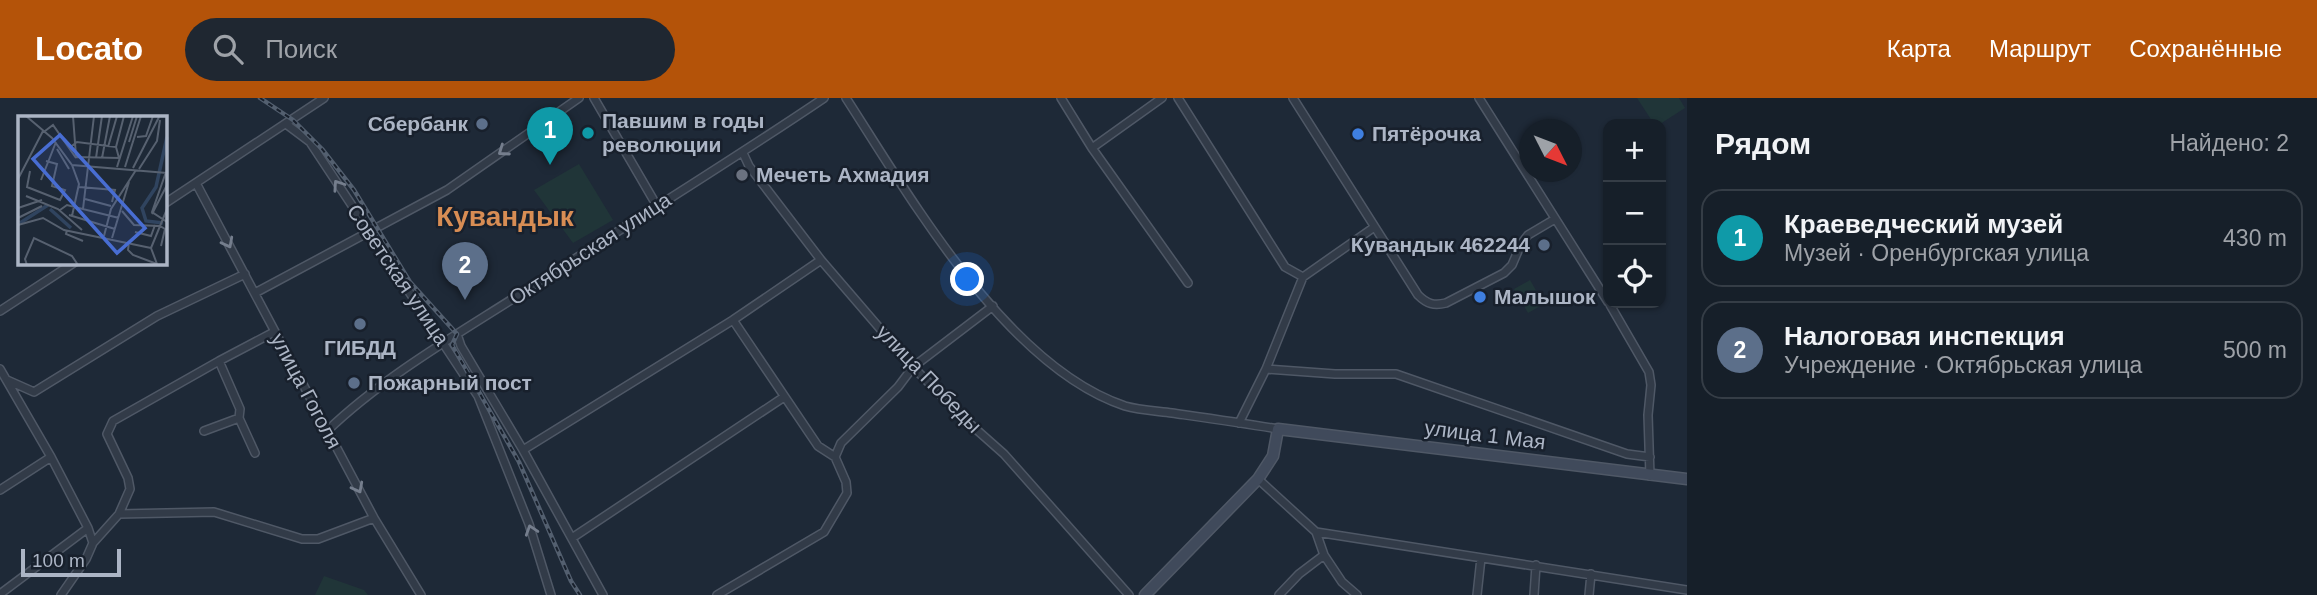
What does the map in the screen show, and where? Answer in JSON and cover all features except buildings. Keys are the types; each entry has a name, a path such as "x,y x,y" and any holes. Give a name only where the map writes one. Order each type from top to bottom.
{"main road":[{"name":"улица 1 Мая","path":"1278,429 1687,479"},
{"path":"1145,595 1258,479 1273,456 1278,429"}],"street":[{"path":"166,203 324,98"},
{"path":"255,293 447,190 579,98"},
{"path":"594,98 657,206"},
{"name":"Октябрьская улица","path":"327,431 345,414 457,334 743,153 824,98"},
{"path":"846,98 940,243 993,306 1051,363 1100,396 1127,407 1278,429"},
{"path":"1061,98 1092,148 1188,284"},
{"path":"1092,148 1162,98"},
{"path":"1178,98 1285,267 1303,277"},
{"path":"1293,98 1373,228 1426,303 1447,303 1504,273 1512,265 1521,243 1528,235 1555,219"},
{"path":"1479,98 1603,294"},
{"name":"Советская улица","path":"286,124 310,142 478,396 529,524 551,595"},
{"name":"улица Победы","path":"743,153 821,261 913,367 968,423 1004,454 1129,595"},
{"name":"улица Гоголя","path":"196,183 374,518 421,595"},
{"path":"1240,423 1266,369 1303,277 1373,228"},
{"path":"523,450 733,320 821,261"},
{"path":"0,311 72,264"},
{"path":"7,380 34,391 157,316 245,274"},
{"path":"835,457 841,443 898,387 913,367 993,306"},
{"path":"1612,308 1639,353 1651,385 1648,415 1650,476"},
{"path":"718,595 824,532 847,494 846,482 835,457 818,446 733,320"},
{"path":"61,595 86,559 93,543 120,514 130,489 128,478 107,434 113,421 219,360 274,332"},
{"path":"457,334 461,346 604,595"},
{"path":"219,360 240,409 239,418 255,453"},
{"path":"0,369 51,457 93,543"},
{"path":"1266,369 1335,374 1396,374 1627,454 1650,457"},
{"path":"572,538 784,397"},
{"path":"204,431 239,418"},
{"path":"0,490 51,457"},
{"path":"1258,479 1315,532 1324,555 1342,582 1357,595"},
{"path":"120,514 214,512 302,539 318,539 374,518"},
{"path":"0,594 88,528"},
{"path":"1315,532 1687,590"},
{"path":"1279,595 1299,574 1324,555"},
{"path":"1477,595 1481,558"},
{"path":"1534,595 1536,565"},
{"path":"1589,595 1591,573"},
{"path":"1646,595 1647,584"}],"green space":[{"path":"1637,98 1679,98 1685,108 1666,120 1651,119"},
{"path":"579,164 613,220 573,243 534,190"},
{"path":"1530,280 1544,304 1528,313 1514,289"},
{"path":"324,576 364,590 368,595 315,595"}],"railway":[{"path":"260,98 293,120 322,149 354,190 410,282 457,334 452,345 519,462 571,581 580,595"}],"place":[{"name":"Сбербанк","path":"482,124"},
{"name":"Павшим в годы революции","path":"588,133"},
{"name":"Пятёрочка","path":"1358,134"},
{"name":"Краеведческий музей","path":"550,165"},
{"name":"Мечеть Ахмадия","path":"742,175"},
{"name":"Кувандык 462244","path":"1544,245"},
{"name":"Малышок","path":"1480,297"},
{"name":"Налоговая инспекция","path":"465,300"},
{"name":"ГИБДД","path":"360,324"},
{"name":"Пожарный пост","path":"354,383"}],"district":[{"name":"Кувандык","path":"505,216"}]}
